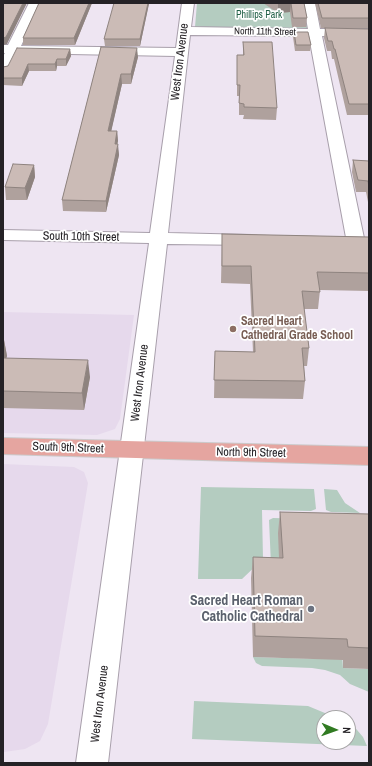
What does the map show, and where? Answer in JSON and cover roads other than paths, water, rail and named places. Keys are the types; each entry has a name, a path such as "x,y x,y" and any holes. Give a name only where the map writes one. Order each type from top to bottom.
{"main road":[{"name":"South 9th Street","path":"3,446 133,451"},
{"name":"North 9th Street","path":"133,451 369,456"}],"street":[{"path":"3,69 8,49 35,3"},
{"name":"West Iron Avenue","path":"92,763 133,451 188,3"},
{"path":"309,3 355,242"},
{"name":"North 11th Street","path":"184,31 369,33"},
{"path":"8,49 181,52"},
{"name":"South 10th Street","path":"3,235 269,241"}],"place":[{"name":"Sacred Heart Cathedral Grade School","path":"233,329"},
{"name":"Sacred Heart Roman Catholic Cathedral","path":"311,609"}],"park label":[{"name":"Phillips Park","path":"259,15"}]}
